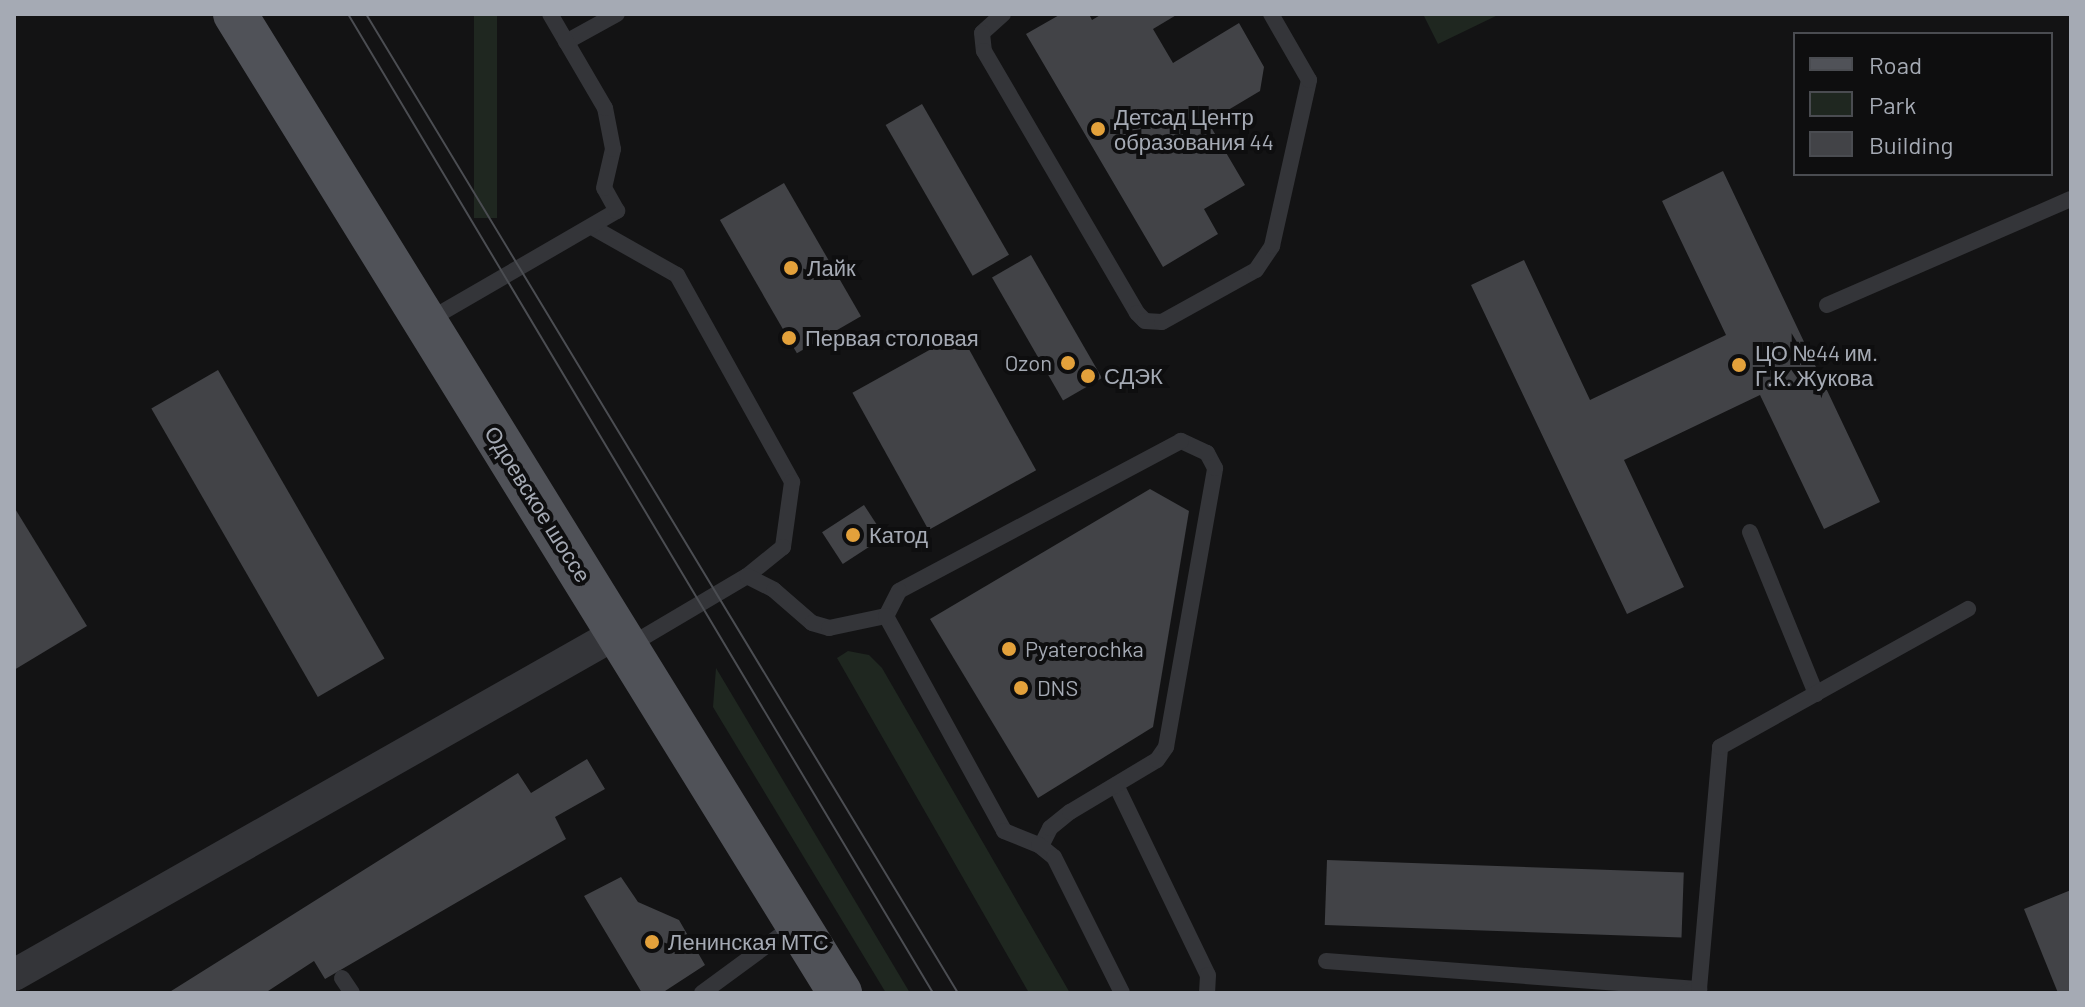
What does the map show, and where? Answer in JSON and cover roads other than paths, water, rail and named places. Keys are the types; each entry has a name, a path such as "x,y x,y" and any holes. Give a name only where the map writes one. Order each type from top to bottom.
{"main road":[{"name":"Одоевское шоссе","path":"235,14 840,993"}],"street":[{"path":"14,975 622,640"}],"lane":[{"path":"425,322 617,211 604,188 613,149 605,108 550,14"},
{"path":"566,42 617,14"},
{"path":"1003,14 982,33 984,51 1137,313 1145,321 1162,322 1256,270 1272,246 1309,80 1271,14"},
{"path":"1827,305 2071,199"},
{"path":"592,227 677,275 792,482 783,547 747,576 622,640"},
{"path":"886,616 899,591 1160,449 1181,441 1207,453 1215,468 1214,485 1166,747 1157,760 1050,828 1041,846"},
{"path":"1750,532 1816,694"},
{"path":"747,576 774,590 812,623 829,628 886,616"},
{"path":"1326,961 1692,991 1720,747 1968,609"},
{"path":"886,616 1004,831 1041,846 1054,857 1122,993"},
{"path":"1116,785 1208,975 1207,993"},
{"path":"702,993 798,924"},
{"path":"342,978 352,993"}],"tram line":[{"path":"348,14 933,993"},
{"path":"366,14 958,993"}],"place":[{"name":"Детсад Центр образования 44","path":"1098,129"},
{"name":"Лайк","path":"791,268"},
{"name":"Первая столовая","path":"789,338"},
{"name":"Ozon","path":"1068,363"},
{"name":"ЦО №44 им. Г.К. Жукова","path":"1739,365"},
{"name":"СДЭК","path":"1088,376"},
{"name":"Катод","path":"853,535"},
{"name":"Pyaterochka","path":"1009,649"},
{"name":"DNS","path":"1021,688"},
{"name":"Ленинская МТС","path":"652,942"}]}
